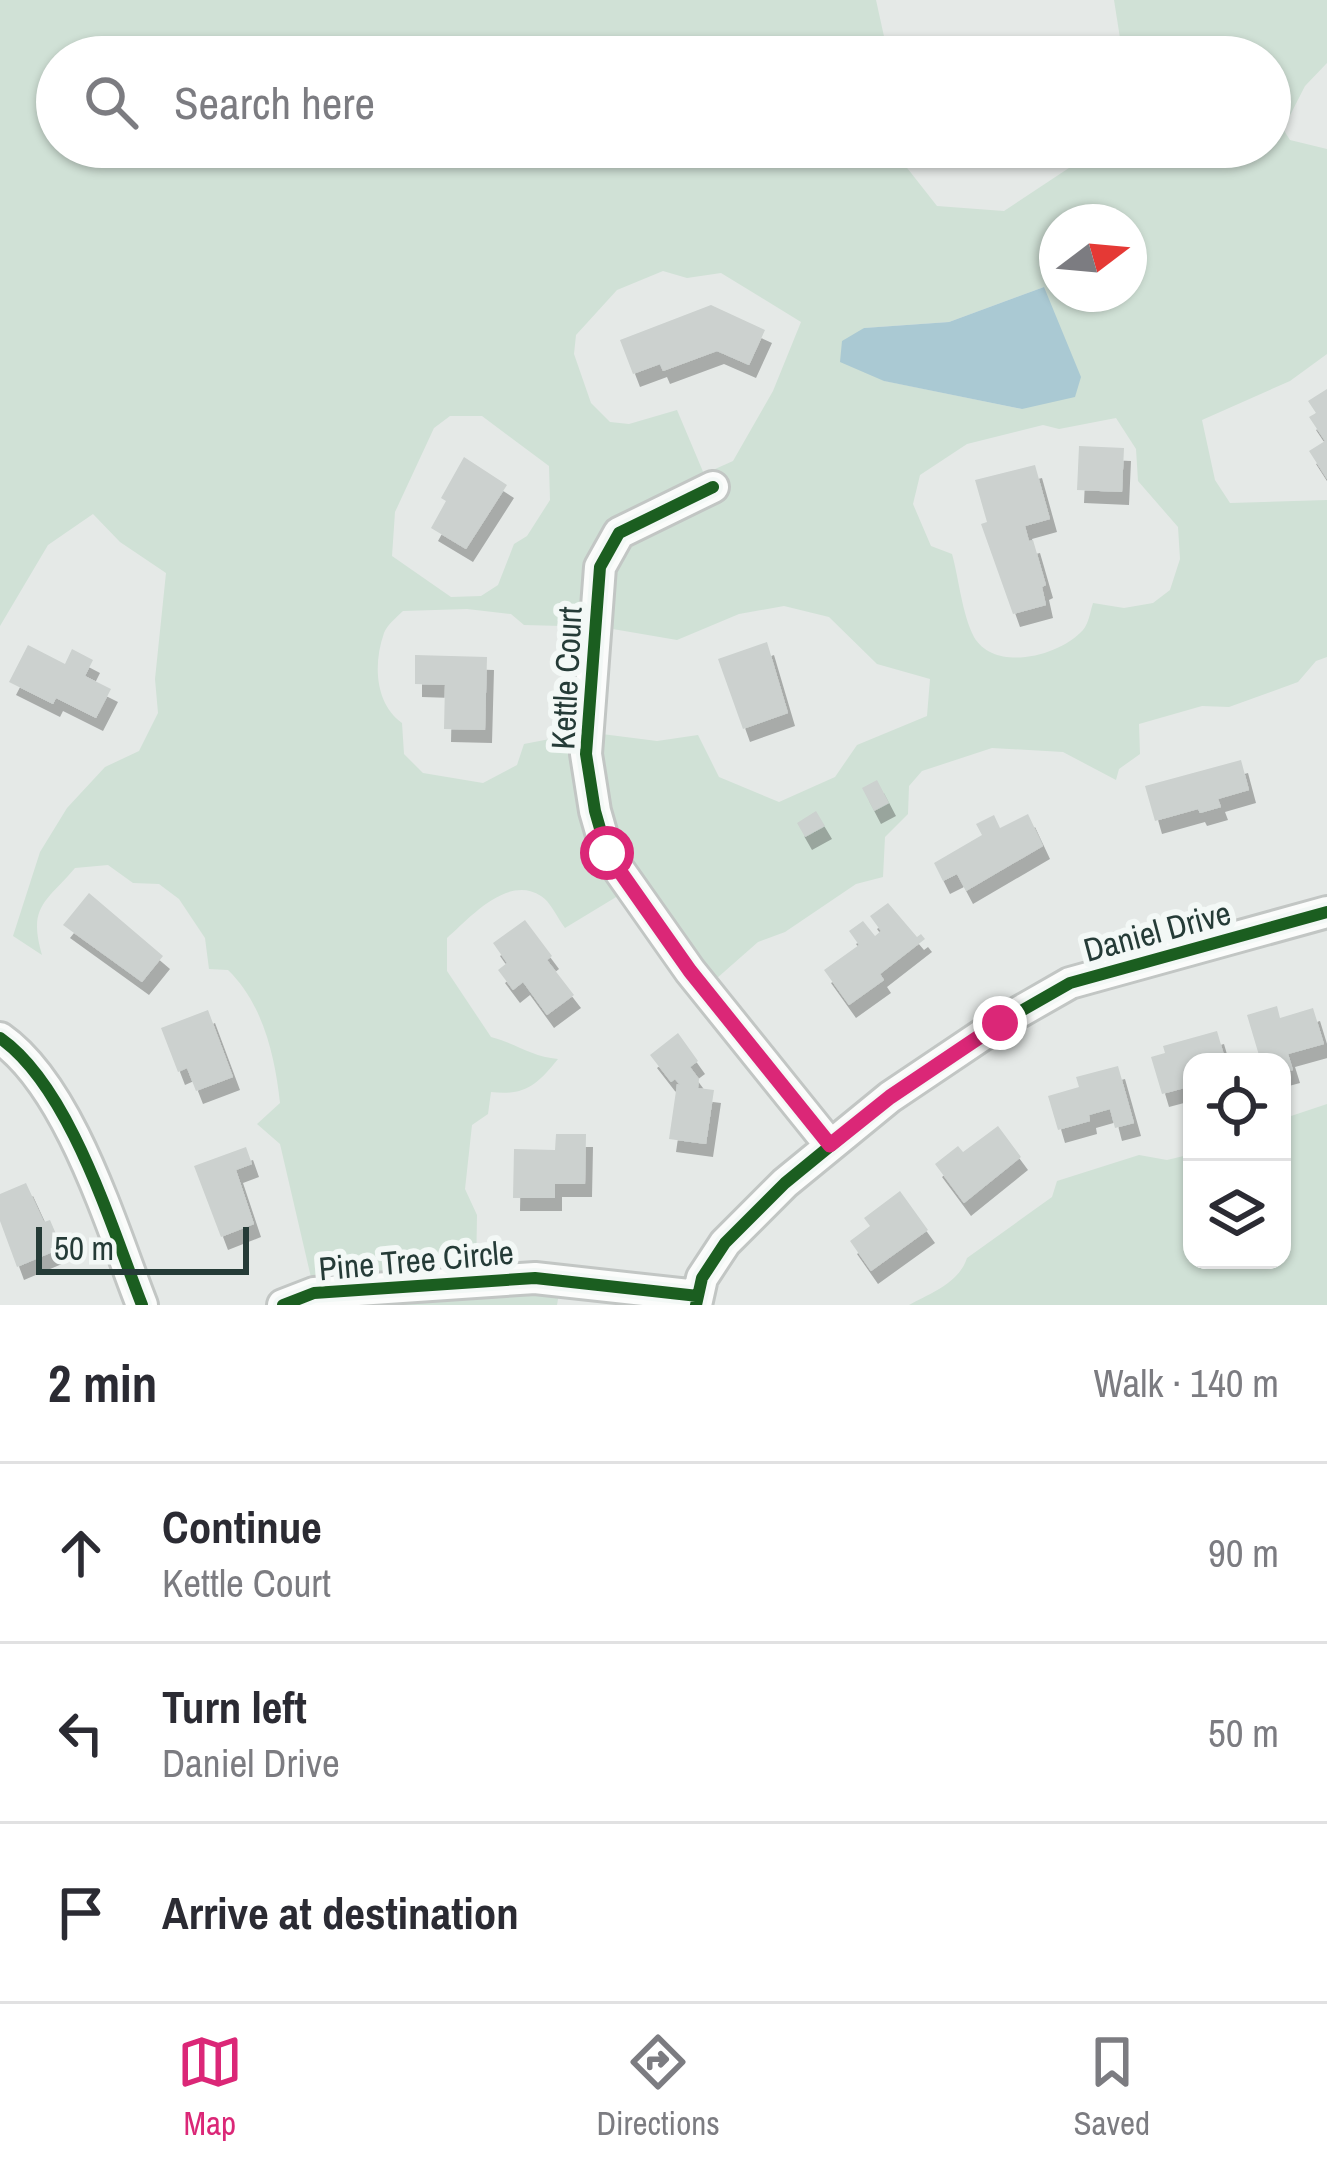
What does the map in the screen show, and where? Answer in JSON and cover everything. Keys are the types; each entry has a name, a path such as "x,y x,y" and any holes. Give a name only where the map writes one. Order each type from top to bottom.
{"street":[{"name":"Kettle Court","path":"713,487 619,533 600,567 586,754 595,811 607,853 690,971 830,1145"},
{"name":"Daniel Drive","path":"697,1300 702,1278 724,1243 830,1145 1000,1023 1070,983 1327,912"},
{"path":"0,1038 12,1046 62,1111 142,1305"},
{"name":"Pine Tree Circle","path":"283,1305 314,1293 535,1278 697,1300"}],"green space":[{"path":"0,0 876,0 884,36 36,36 36,168 907,168 937,206 1004,211 1069,168 1291,168 1291,140 1327,149 1327,354 1290,381 1202,420 1215,480 1230,503 1327,500 1327,657 1316,661 1298,682 1229,707 1202,706 1139,724 1140,754 1119,769 1116,780 1063,752 992,748 922,771 909,786 908,814 885,837 883,877 856,884 785,932 758,942 708,986 631,888 565,928 544,898 515,891 490,902 447,938 447,971 491,1037 558,1059 529,1087 491,1092 488,1114 472,1125 465,1189 477,1215 476,1275 561,1282 557,1305 371,1305 371,1290 313,1286 280,1144 257,1124 280,1103 259,1015 228,970 209,969 205,938 179,899 159,884 133,883 108,865 75,868 38,915 42,955 13,936 40,852 67,808 105,767 139,751 158,713 155,679 166,573 120,542 93,514 48,545 0,626","holes":["663,271 687,278 721,273 801,322 773,391 733,461 704,474 677,410 629,424 610,422 591,403 574,354 576,335 617,290","450,416 482,416 549,466 550,500 527,536 514,544 498,585 481,596 451,597 392,556 395,512 434,428","1116,418 1136,449 1138,481 1178,527 1180,559 1170,590 1153,603 1124,608 1093,603 1085,627 1059,647 1028,657 997,655 974,637 952,554 931,546 913,504 920,475 967,444 1043,425 1059,429","784,606 829,617 877,664 930,679 927,716 857,745 835,777 779,802 719,777 698,735 657,741 586,732 524,744 517,765 483,783 423,773 404,754 402,723 386,705 379,682 384,633 403,611 467,609 511,614 524,625 601,627 677,640 739,614"]},
{"path":"1114,0 1327,0 1327,63 1305,86 1291,113 1291,36 1120,36"},
{"path":"1327,1104 1327,1305 909,1305 951,1281 967,1258 1052,1197 1057,1181 1139,1155 1167,1160 1183,1156 1183,1269 1291,1269 1291,1116"}],"water":[{"path":"1039,289 1039,312 1054,312 1081,377 1075,397 1022,409 884,381 840,362 842,341 864,328 949,322"}],"building":[{"path":"711,305 765,330 749,365 717,351 663,371 660,364 633,374 620,340"},
{"path":"1327,389 1327,479 1309,451 1325,441 1309,417 1316,413 1308,401"},
{"path":"1079,446 1124,448 1122,492 1077,490"},
{"path":"464,457 507,485 466,549 431,528"},
{"path":"1035,465 1050,519 1025,526 1046,585 1042,587 1046,605 1013,614 981,524 987,522 975,480"},
{"path":"767,642 788,713 743,729 718,659"},
{"path":"28,645 65,664 72,649 93,660 85,676 111,689 96,718 9,682"},
{"path":"415,655 487,657 485,730 444,729 445,685 415,684"},
{"path":"1241,760 1249,790 1218,799 1221,807 1155,821 1145,786"},
{"path":"877,780 889,803 874,811 862,788"},
{"path":"816,811 825,826 805,837 797,823"},
{"path":"1028,814 1043,846 966,891 957,874 943,881 934,863 982,835 976,824 994,815 1000,828"},
{"path":"89,893 163,956 142,982 63,925"},
{"path":"888,903 917,937 921,934 925,939 880,974 884,980 849,1005 824,970 859,945 849,931 863,921 875,936 881,931 870,916"},
{"path":"525,920 574,995 547,1015 523,982 513,990 498,970 507,963 493,943"},
{"path":"1277,1006 1280,1018 1313,1008 1324,1044 1291,1053 1258,1053 1247,1015"},
{"path":"208,1010 233,1077 196,1091 187,1068 178,1072 161,1028"},
{"path":"1217,1031 1223,1053 1183,1053 1183,1088 1162,1094 1151,1057 1165,1053 1163,1046"},
{"path":"678,1033 698,1061 690,1067 699,1079 698,1088 714,1090 706,1144 669,1139 680,1085 675,1079 671,1082 650,1055"},
{"path":"1118,1066 1134,1123 1115,1128 1110,1109 1089,1115 1090,1121 1058,1130 1048,1096 1079,1087 1076,1077"},
{"path":"998,1126 1021,1157 964,1203 935,1164 958,1146 963,1152"},
{"path":"556,1134 586,1134 585,1184 555,1184 555,1198 513,1198 514,1149 555,1150"},
{"path":"246,1147 252,1164 236,1170 254,1224 221,1237 194,1166"},
{"path":"26,1183 62,1248 17,1267 0,1221 0,1194"},
{"path":"900,1191 928,1230 871,1271 850,1241 870,1226 864,1218"}],"cycle path":[{"path":"713,487 619,533 600,567 586,754 595,811 607,853 690,971 830,1145"},
{"path":"696,1305 702,1278 725,1243 785,1183 890,1097 1000,1023 1070,983 1327,912"},
{"path":"0,1038 25,1060 68,1123 142,1305"},
{"path":"283,1305 314,1293 535,1278 698,1296"}],"route":[{"path":"607,853 690,971 830,1145 890,1097 1000,1023"}]}
